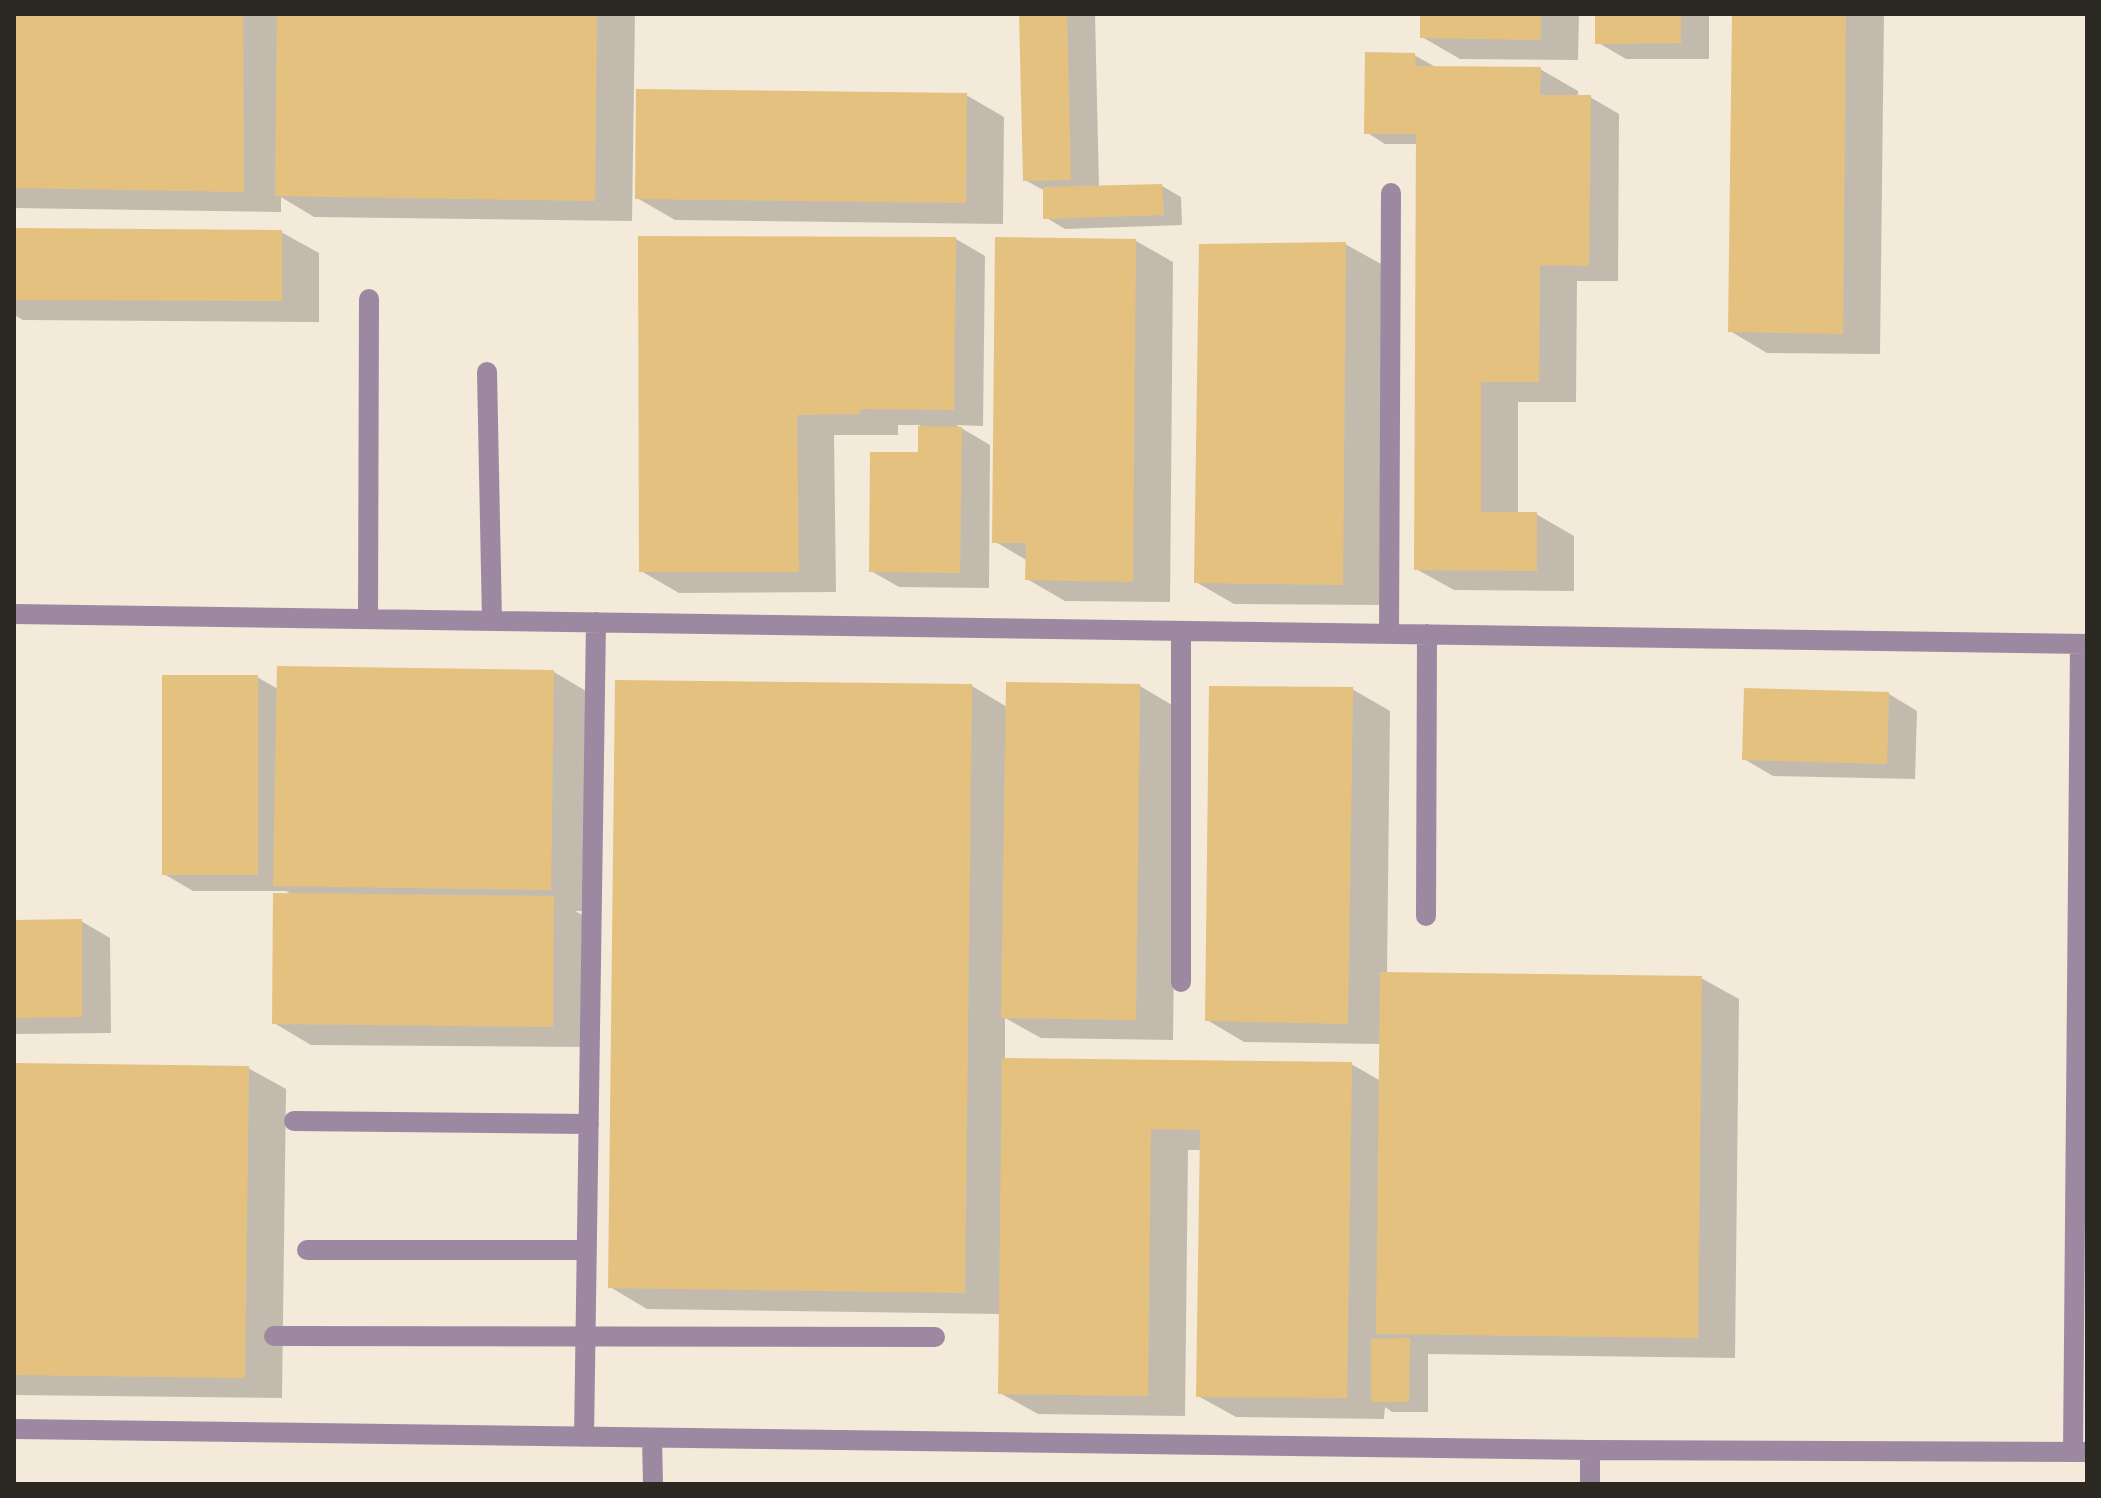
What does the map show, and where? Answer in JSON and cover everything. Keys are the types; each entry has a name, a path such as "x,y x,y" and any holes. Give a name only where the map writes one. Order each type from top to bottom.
{"lane":[{"path":"1389,634 1391,193"},
{"path":"368,619 369,299"},
{"path":"487,372 492,621"},
{"path":"14,614 2083,644 2080,1452 1590,1450 14,1429"},
{"path":"584,1437 596,622"},
{"path":"1181,631 1181,982"},
{"path":"1426,916 1427,634"},
{"path":"294,1121 589,1124"},
{"path":"307,1250 586,1250"},
{"path":"274,1336 935,1337"},
{"path":"652,1438 653,1484"},
{"path":"1590,1450 1590,1484"}],"building":[{"path":"14,14 243,14 244,192 14,188"},
{"path":"277,14 597,14 595,201 275,196"},
{"path":"1019,14 1067,14 1071,180 1023,181"},
{"path":"1420,14 1541,14 1541,40 1420,38"},
{"path":"1595,14 1681,14 1681,43 1595,44"},
{"path":"1732,14 1846,14 1843,334 1728,332"},
{"path":"1365,52 1415,53 1416,66 1541,67 1540,95 1591,95 1589,266 1540,265 1539,382 1481,382 1481,512 1537,512 1537,571 1414,570 1416,134 1364,134"},
{"path":"636,89 967,93 966,203 635,199"},
{"path":"1162,184 1164,215 1043,219 1043,187"},
{"path":"14,228 282,230 282,301 14,300"},
{"path":"638,236 956,237 954,410 859,409 861,414 797,415 799,572 639,572"},
{"path":"995,237 1136,239 1133,582 1025,580 1026,543 992,543"},
{"path":"1346,242 1343,585 1194,583 1199,244"},
{"path":"918,426 962,427 960,573 869,572 870,452 918,452"},
{"path":"277,666 554,670 551,890 273,886"},
{"path":"162,675 258,675 258,875 162,875"},
{"path":"615,680 972,684 965,1293 608,1288"},
{"path":"1006,682 1140,684 1136,1020 1001,1018"},
{"path":"1209,686 1353,687 1348,1024 1205,1021"},
{"path":"1744,688 1889,692 1887,764 1742,760"},
{"path":"273,893 554,896 553,1027 272,1024"},
{"path":"82,919 82,1017 14,1018 14,920"},
{"path":"1380,972 1702,976 1698,1338 1376,1334"},
{"path":"1002,1058 1352,1062 1347,1398 1196,1397 1200,1130 1151,1129 1148,1396 998,1394"},
{"path":"14,1063 249,1066 245,1378 14,1375"},
{"path":"1410,1338 1409,1402 1371,1402 1371,1339"}]}
